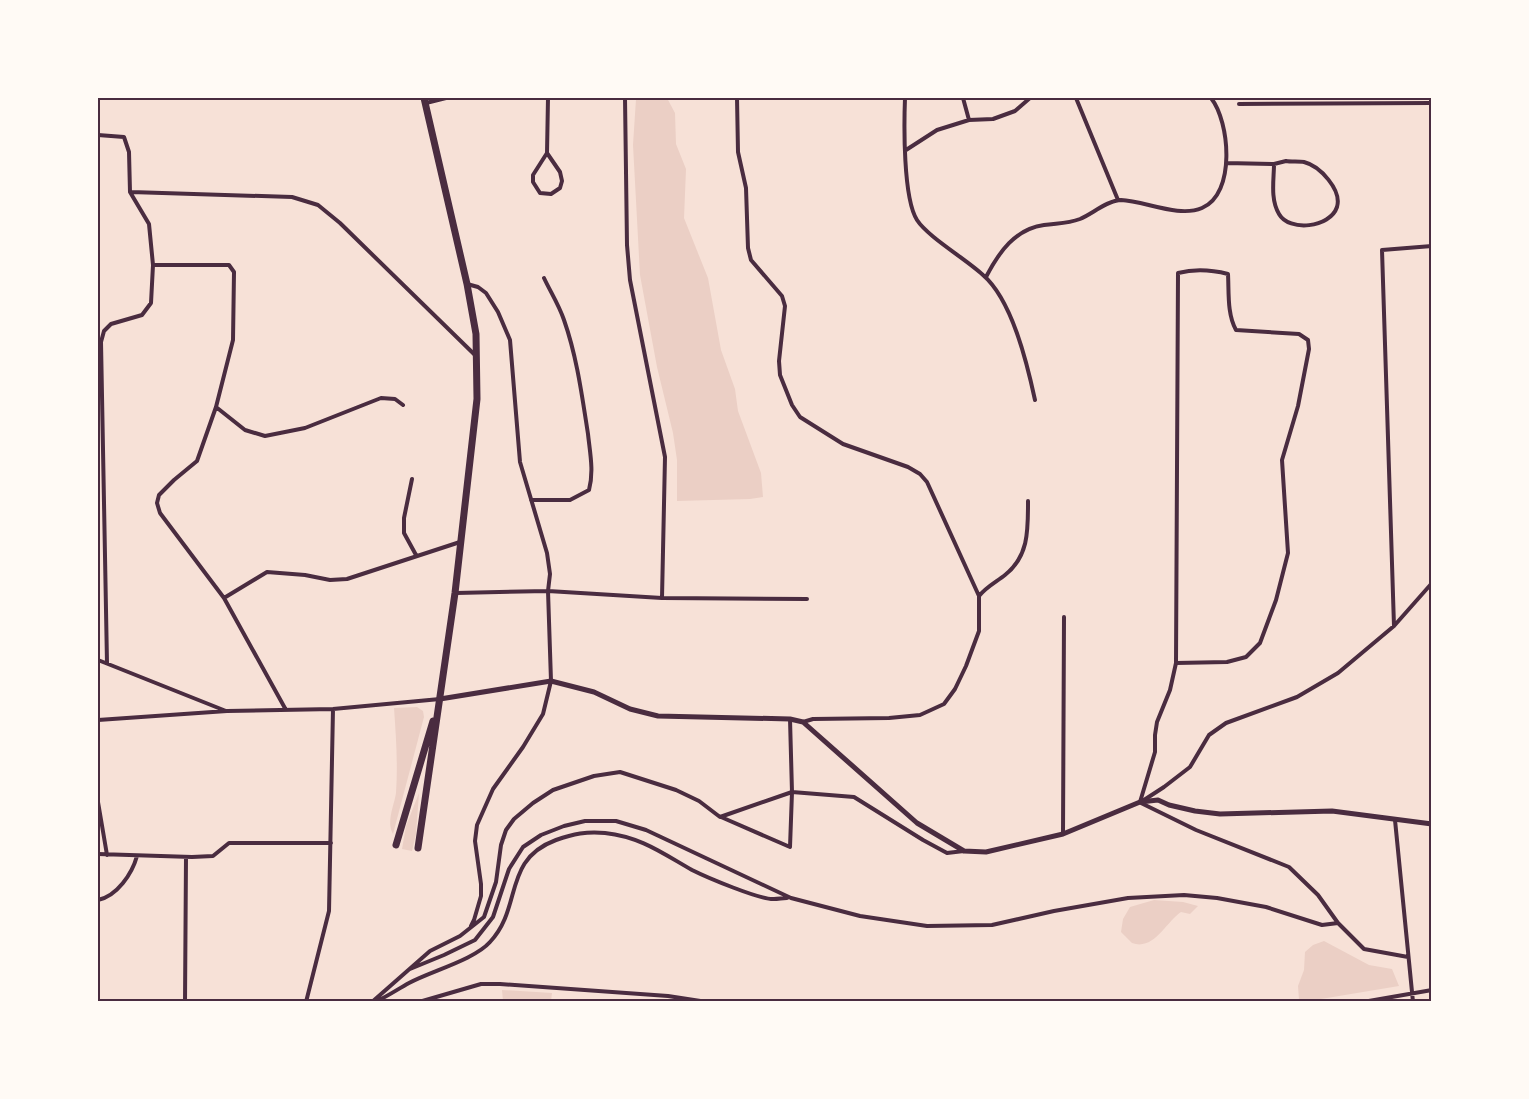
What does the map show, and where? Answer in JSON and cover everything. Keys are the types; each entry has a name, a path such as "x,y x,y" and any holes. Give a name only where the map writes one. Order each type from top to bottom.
{"main road":[{"path":"418,848 455,594 477,399 476,334 467,284 425,100"},
{"path":"396,845 440,699"}],"street":[{"path":"425,100 446,98"},
{"path":"547,153 560,172 562,181 560,188 551,194 540,193 532,182 533,175 547,153 548,98"},
{"path":"625,98 627,245 630,280 665,457 662,597"},
{"path":"737,98 738,152 746,188 748,248 751,260 783,296 785,306 780,375 792,405 800,417 843,444 908,467 920,474 927,482 979,596 979,631 974,647 955,689 944,704 920,715 889,718 813,719 802,722"},
{"path":"905,98 908,189 916,219 925,230 986,277 998,293 1018,332 1035,400"},
{"path":"963,98 969,120"},
{"path":"906,150 938,130 969,120 993,119 1015,111 1030,98"},
{"path":"1076,98 1118,200"},
{"path":"986,277 995,260 1019,233 1030,227 1067,224 1118,200 1188,212 1202,208 1216,199 1223,182 1226,163 1224,129 1218,107 1211,98"},
{"path":"1239,104 1431,103"},
{"path":"98,135 124,137 129,152 130,192 149,224 153,265 151,303 142,315 111,324 104,331 100,342 107,663"},
{"path":"1226,163 1305,162 1320,172 1337,194 1336,208 1329,218 1301,226 1289,224 1279,215 1274,202 1274,164"},
{"path":"130,192 292,197 318,205 340,223 476,357"},
{"path":"1394,626 1382,250 1431,246"},
{"path":"153,265 229,265 234,272 233,340 216,407 197,461 159,495 157,503 160,513 224,598 286,710"},
{"path":"1140,802 1155,752 1157,722 1170,690 1176,663 1178,273 1190,270 1219,272 1228,274 1230,311 1236,330 1299,334 1308,340 1309,349 1298,406 1282,460 1288,553 1276,600 1260,643 1246,657 1227,662 1176,663"},
{"path":"531,500 570,500 589,490 592,480 582,394 571,343 563,318 544,278"},
{"path":"467,284 478,287 486,293 498,312 510,340 520,462 547,548 550,574 548,591 551,681 543,714 493,789 477,825 475,841 481,896 469,929"},
{"path":"216,407 245,430 265,436 305,428 381,398 395,399 403,405"},
{"path":"412,479 404,518 404,533 416,555"},
{"path":"979,596 1015,565 1023,553 1027,540 1028,501"},
{"path":"224,598 267,572 305,575 330,580 346,579 460,542"},
{"path":"720,817 792,792 854,797 947,853 986,852 1063,834 1140,802 1164,787 1190,766 1209,735 1226,723 1297,697 1338,673 1394,626 1431,583"},
{"path":"455,594 548,591 662,597 807,599"},
{"path":"1063,834 1065,617"},
{"path":"98,660 227,711"},
{"path":"98,720 227,711 333,709 440,699 551,681 594,692 630,709 658,716 790,719 802,722 916,823 964,851"},
{"path":"306,1002 329,911 333,709"},
{"path":"374,1002 430,951 449,942 484,917 496,882 501,845 506,830 514,819 532,803 553,790 594,776 620,772 676,790 699,801 720,817 790,847 792,792 790,719"},
{"path":"1140,802 1158,800 1169,805 1220,814 1332,811 1431,824"},
{"path":"98,802 107,855"},
{"path":"1140,802 1196,830 1289,867 1318,895 1338,923 1365,949 1408,957"},
{"path":"1395,820 1413,1002"},
{"path":"410,969 455,951 475,940 493,917 510,869 524,847 541,835 575,823 616,821 625,823 670,841 791,898 860,916 927,926 992,925 1128,898 1184,895 1217,898 1266,907 1322,925 1338,923"},
{"path":"374,1002 418,979 468,958 489,944 508,912 524,862 545,844 570,835 589,831 621,835 644,842 694,871 745,891 774,899 791,898"},
{"path":"98,854 213,856 229,843 331,843"},
{"path":"98,900 109,896 118,888 130,872 137,856"},
{"path":"185,1002 186,857"},
{"path":"419,1002 481,984 668,996 707,1002"},
{"path":"1363,1002 1431,990"}],"shaded area":[{"path":"667,98 675,113 676,144 686,169 684,218 708,278 721,350 735,389 738,411 761,473 763,497 677,501 677,460 673,433 657,367 640,275 633,145 636,99"},
{"path":"417,707 423,711 424,717 393,834 390,819 396,793 397,771 394,708"},
{"path":"419,793 416,834 412,851 402,849 406,826"},
{"path":"1154,900 1183,902 1198,906 1190,914 1181,912 1147,943 1132,943 1121,932 1123,919 1130,907"},
{"path":"1324,941 1369,965 1392,969 1399,986 1309,1001 1299,1000 1298,986 1304,970 1305,952 1313,945"},
{"path":"502,990 552,993 551,1001 503,1001"}]}
